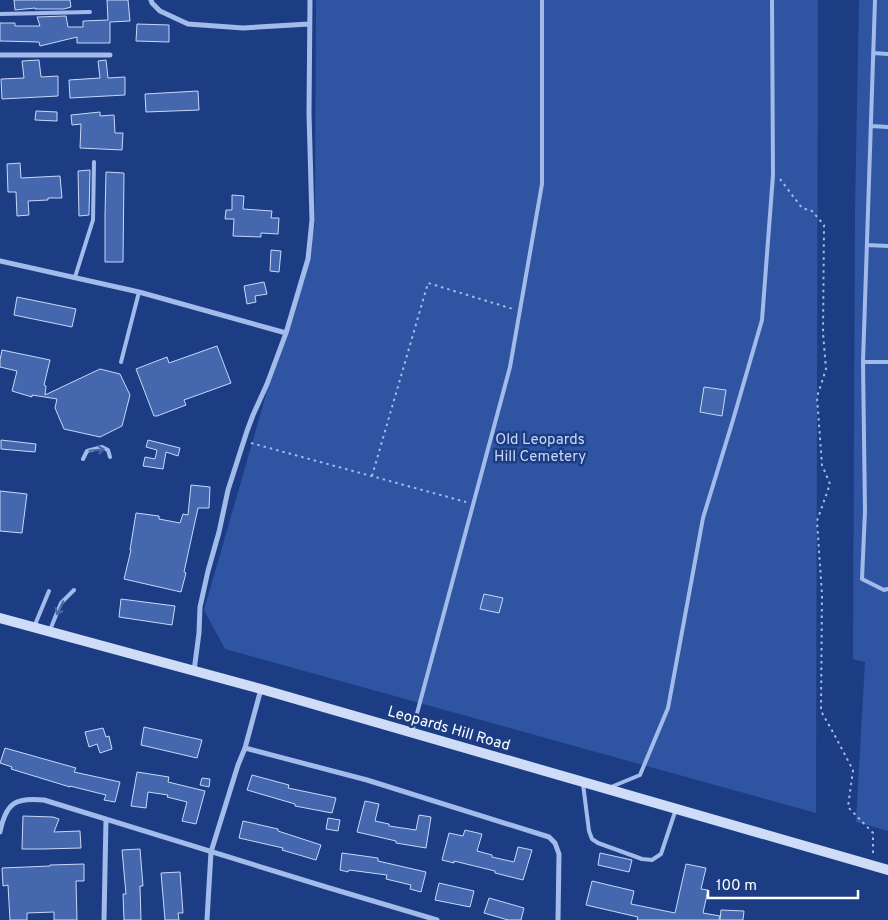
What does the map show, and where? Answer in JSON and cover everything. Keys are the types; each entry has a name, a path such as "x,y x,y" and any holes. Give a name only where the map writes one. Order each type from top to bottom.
{"main road":[{"name":"Leopards Hill Road","path":"0,618 412,732 888,870"}],"street":[{"path":"151,0 160,11 188,24 243,28 309,24"},
{"path":"194,671 200,608 228,490 252,415 267,384 286,333 308,259 312,220 309,114 310,0"},
{"path":"0,56 110,55"},
{"path":"0,261 139,292 286,333"},
{"path":"207,920 211,852 245,748 261,690"},
{"path":"245,748 367,780 549,837 555,843 560,854 558,920"},
{"path":"0,832 2,822 10,807 16,801 29,798 44,800 437,920"},
{"path":"104,920 106,819"}],"lane":[{"path":"412,732 510,367 520,311 542,184 542,0"},
{"path":"607,789 640,775 668,708 703,518 762,320 773,175 772,0"},
{"path":"875,0 863,362 866,511 862,579 884,590 888,590"},
{"path":"0,14 90,12"},
{"path":"873,53 888,54"},
{"path":"871,126 888,127"},
{"path":"76,277 93,220 94,162"},
{"path":"867,245 888,246"},
{"path":"121,362 139,292"},
{"path":"863,362 888,362"},
{"path":"83,459 87,451 102,447 108,450 110,456"},
{"path":"50,631 61,603 74,590"},
{"path":"34,627 48,591"},
{"path":"583,782 589,831 592,839 642,859 652,860 661,854 676,809"}],"path":[{"path":"773,175 780,180 802,208 812,211 824,225 823,333 826,369 817,397 822,465 830,484 817,521 822,595 821,711 853,770 848,807 873,833 872,866"},
{"path":"372,476 428,283 520,311"},
{"path":"244,441 473,504"}],"green space":[{"name":"Old Leopards Hill Cemetery","path":"316,0 818,0 816,813 225,649 204,610 315,225"},
{"path":"859,0 888,0 888,831 856,822 865,662 853,659 855,210"}],"building":[{"path":"14,0 70,0 71,7 64,9 35,8 15,10"},
{"path":"107,0 128,0 130,21 110,22 110,43 77,43 77,37 40,46 39,42 0,41 0,23 15,23 15,26 40,26 37,17 66,16 68,27 83,27 83,21 108,20"},
{"path":"137,24 169,25 169,42 136,41"},
{"path":"39,60 41,77 58,76 58,96 2,99 1,79 24,78 22,61"},
{"path":"106,60 108,78 125,77 125,95 70,98 69,80 100,78 98,61"},
{"path":"198,91 199,110 146,112 145,94"},
{"path":"36,111 57,112 57,121 35,120"},
{"path":"100,112 100,116 114,115 115,133 123,133 122,150 80,148 81,124 72,125 71,115"},
{"path":"20,163 21,178 60,176 62,198 28,201 29,215 17,216 16,192 8,192 7,164"},
{"path":"90,170 89,215 79,216 78,171"},
{"path":"106,172 124,173 123,262 105,262"},
{"path":"232,195 244,196 243,209 272,211 271,218 279,218 278,234 261,233 261,237 233,236 234,219 225,219 226,210 232,210"},
{"path":"271,250 281,251 279,272 270,271"},
{"path":"264,282 267,294 255,296 256,302 247,304 244,286"},
{"path":"17,297 76,309 72,327 14,315"},
{"path":"217,346 231,383 184,400 186,405 154,416 136,369 167,357 169,363"},
{"path":"2,350 50,360 44,385 46,386 45,395 100,369 120,374 130,395 122,426 100,437 64,429 55,408 57,399 32,395 32,397 12,391 17,371 0,367"},
{"path":"704,387 726,390 722,416 700,412"},
{"path":"1,440 36,444 35,452 1,449"},
{"path":"148,440 180,448 178,456 166,452 163,469 143,466 145,457 155,459 157,450 146,447"},
{"path":"191,485 210,487 209,508 198,508 181,592 124,579 131,550 136,513 159,516 159,519 180,523 183,514 188,515"},
{"path":"0,491 27,494 22,533 0,531"},
{"path":"484,594 503,598 499,613 480,609"},
{"path":"121,599 175,606 172,625 119,617"},
{"path":"144,727 202,740 197,758 141,745"},
{"path":"103,728 106,737 109,736 112,749 100,753 97,744 89,747 85,732"},
{"path":"5,748 76,768 74,772 120,782 115,802 104,800 106,795 70,787 11,769 12,767 0,763"},
{"path":"137,772 169,777 168,782 205,791 196,824 182,821 187,802 167,797 168,795 148,792 146,808 131,806"},
{"path":"252,775 289,785 288,788 336,798 332,813 295,806 295,804 247,790"},
{"path":"202,778 210,779 209,787 200,785"},
{"path":"365,801 379,804 375,821 389,824 389,826 416,830 419,815 431,817 426,848 396,843 396,841 357,832"},
{"path":"23,816 59,819 54,832 80,831 81,848 22,849"},
{"path":"328,818 340,820 338,831 326,829"},
{"path":"243,821 278,829 278,831 321,845 316,860 282,850 283,848 239,838"},
{"path":"465,830 482,834 477,851 492,855 492,857 514,862 518,847 532,850 523,880 495,873 495,871 442,860 449,833 463,836"},
{"path":"140,849 143,886 140,886 141,920 124,920 123,894 126,894 122,850"},
{"path":"342,853 378,858 378,861 426,872 421,892 410,889 411,885 386,879 387,875 340,870"},
{"path":"600,853 632,860 629,872 598,865"},
{"path":"84,864 84,881 76,881 77,920 54,920 54,912 27,913 27,920 10,920 8,885 3,886 2,868"},
{"path":"686,864 706,868 701,889 708,890 703,913 720,916 719,920 637,920 638,917 586,905 592,881 634,891 631,904 675,913"},
{"path":"180,872 183,913 178,913 179,920 165,920 161,873"},
{"path":"439,883 474,891 470,907 435,900"},
{"path":"489,898 524,908 521,920 508,920 484,913"},
{"path":"721,910 744,911 743,920 720,920"}]}
